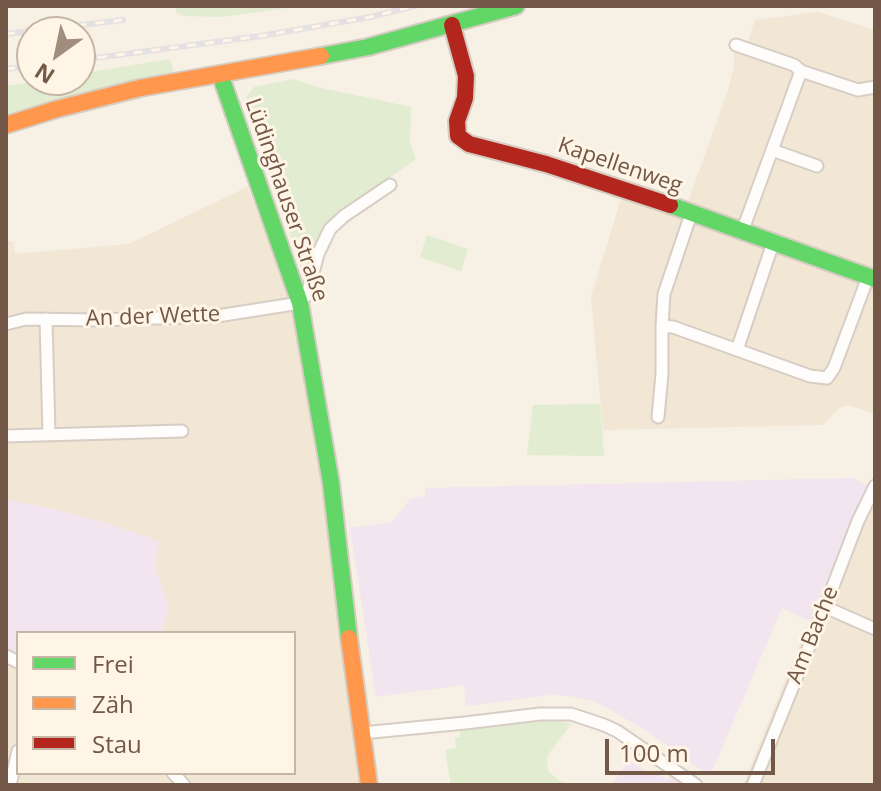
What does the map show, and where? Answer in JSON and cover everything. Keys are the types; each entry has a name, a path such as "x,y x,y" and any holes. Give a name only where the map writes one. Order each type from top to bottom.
{"street":[{"name":"Lüdinghauser Straße","path":"369,785 341,582 331,483 300,303 220,74 368,47 516,6"},
{"name":"Kapellenweg","path":"452,25 466,76 465,98 457,121 458,136 469,144 619,187 871,278"},
{"path":"736,45 858,90 875,87"},
{"path":"742,232 801,71"},
{"path":"6,125 140,88 220,74"},
{"path":"772,150 817,166"},
{"path":"300,303 307,295 318,254 330,229 390,185"},
{"path":"658,417 664,294 691,214"},
{"path":"737,350 773,243"},
{"path":"662,326 673,327 810,376 827,378 871,278"},
{"name":"An der Wette","path":"6,324 26,319 217,316 300,303"},
{"path":"46,319 49,434"},
{"path":"6,436 182,431"},
{"name":"Am Bache","path":"753,785 858,521 875,486"},
{"path":"825,607 875,629"},
{"path":"362,733 540,714 571,714 617,731 696,785"},
{"path":"10,785 16,760"}],"shaded area":[{"path":"818,12 875,30 875,414 848,405 839,408 823,425 603,430 591,296 627,180 688,202 729,87 734,66 734,37 748,41 755,20"},
{"path":"247,187 297,311 369,785 6,785 6,241 13,242 15,254 129,244"},
{"path":"875,474 875,785 743,785 809,621"},
{"path":"853,478 869,486 809,621 782,608 710,776 642,728 594,701 551,695 466,706 464,685 376,697 350,528 392,522 411,498 425,496 425,488"},
{"path":"6,500 103,522 159,543 155,566 169,606 163,631 16,631 16,652 6,647"},
{"path":"631,762 653,776 656,773 667,780 670,776 682,785 608,785"}],"green space":[{"path":"176,6 300,6 222,17 184,16 176,12"},
{"path":"170,59 176,80 6,125 6,86 16,84 16,96 96,96 96,71"},
{"path":"294,79 317,87 411,107 410,142 416,159 341,212 306,283 246,97 254,87"},
{"path":"427,235 468,249 461,271 420,257"},
{"path":"600,404 604,456 527,455 533,405"},
{"path":"553,720 571,724 547,756 548,771 565,785 451,785 445,750 456,748 455,738 460,737 460,730"}],"railway":[{"path":"96,58 261,36 415,6"},
{"path":"6,34 123,20"},
{"path":"6,69 16,68"}],"traffic: fast":[{"path":"321,56 368,47 516,6"},
{"path":"220,74 300,303 331,483 349,638"},
{"path":"670,205 875,279"}],"traffic: slow":[{"path":"6,125 140,88 321,56"},
{"path":"349,638 369,785"}],"traffic: jam":[{"path":"452,25 466,76 465,98 457,121 458,136 469,144 546,164 670,205"}]}
